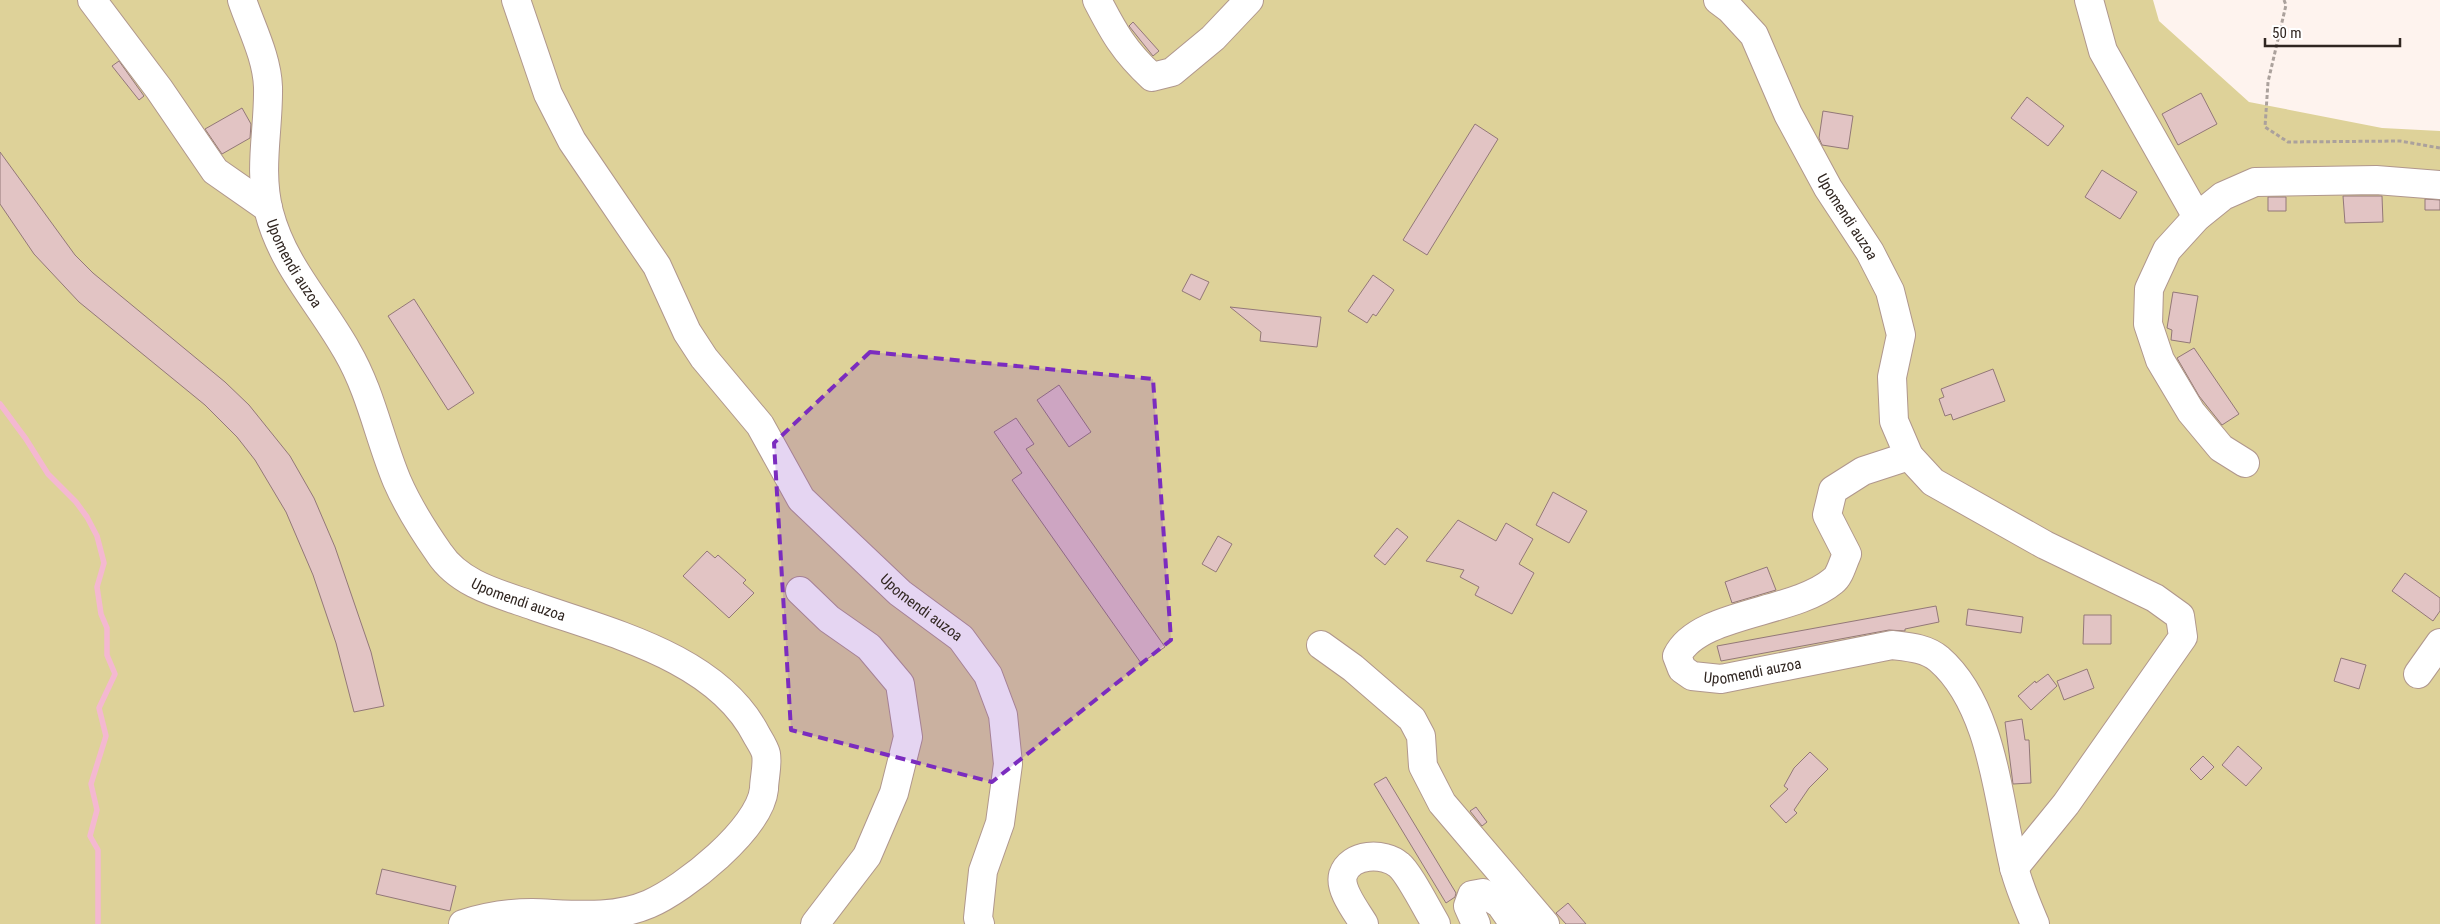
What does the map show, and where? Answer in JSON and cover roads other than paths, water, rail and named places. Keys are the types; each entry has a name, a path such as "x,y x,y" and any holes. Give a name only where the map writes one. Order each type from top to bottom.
{"lane":[{"path":"92,0 159,89 215,172 268,208"},
{"name":"Upomendi auzoa","path":"242,0 264,62 268,85 264,161 268,208 279,242 297,278 347,350 372,403 398,482 441,557 474,585 636,642 699,672 735,702 751,723 766,754 763,799 745,829 694,877 648,905 626,917 528,913 484,918 463,924"},
{"name":"Upomendi auzoa","path":"516,0 548,94 572,141 657,266 687,332 704,358 760,425 801,500 900,593 961,638 988,675 1003,715 1008,764 1000,822 983,872 978,918 980,924"},
{"path":"1097,0 1129,56 1152,77 1172,72 1213,38 1249,0"},
{"name":"Upomendi auzoa","path":"1718,0 1730,9 1754,35 1788,114 1828,188 1870,252 1890,291 1901,335 1892,377 1894,421 1908,456 1933,482 2045,545 2155,598 2180,616 2183,637 2066,804 2014,868"},
{"path":"2089,0 2103,50 2196,217"},
{"path":"2245,463 2221,448 2191,412 2160,360 2148,324 2149,289 2166,250 2196,217 2224,196 2256,182 2376,180 2440,185"},
{"name":"Upomendi auzoa","path":"1908,456 1863,471 1833,490 1827,515 1847,554 1835,580 1804,598 1712,627 1683,644 1677,656 1682,669 1692,676 1721,678 1892,645 1918,648 1938,658 1963,687 1986,738 2014,868 2024,900 2035,924"},
{"path":"800,591 830,618 869,647 900,684 908,737 894,793 867,856 815,924"},
{"path":"2418,674 2440,643"},
{"path":"1321,645 1354,668 1412,719 1421,736 1423,766 1442,803 1544,924"},
{"path":"1364,924 1344,886 1343,875 1350,863 1381,855 1399,865 1436,924"},
{"path":"1476,924 1468,906 1472,895 1483,893 1500,904 1514,924"}],"waterway":[{"path":"0,404 26,439 48,474 76,502 87,517 97,536 104,563 97,587 101,614 107,628 107,655 115,674 99,708 106,736 91,784 97,810 90,836 98,850 98,924"}]}
